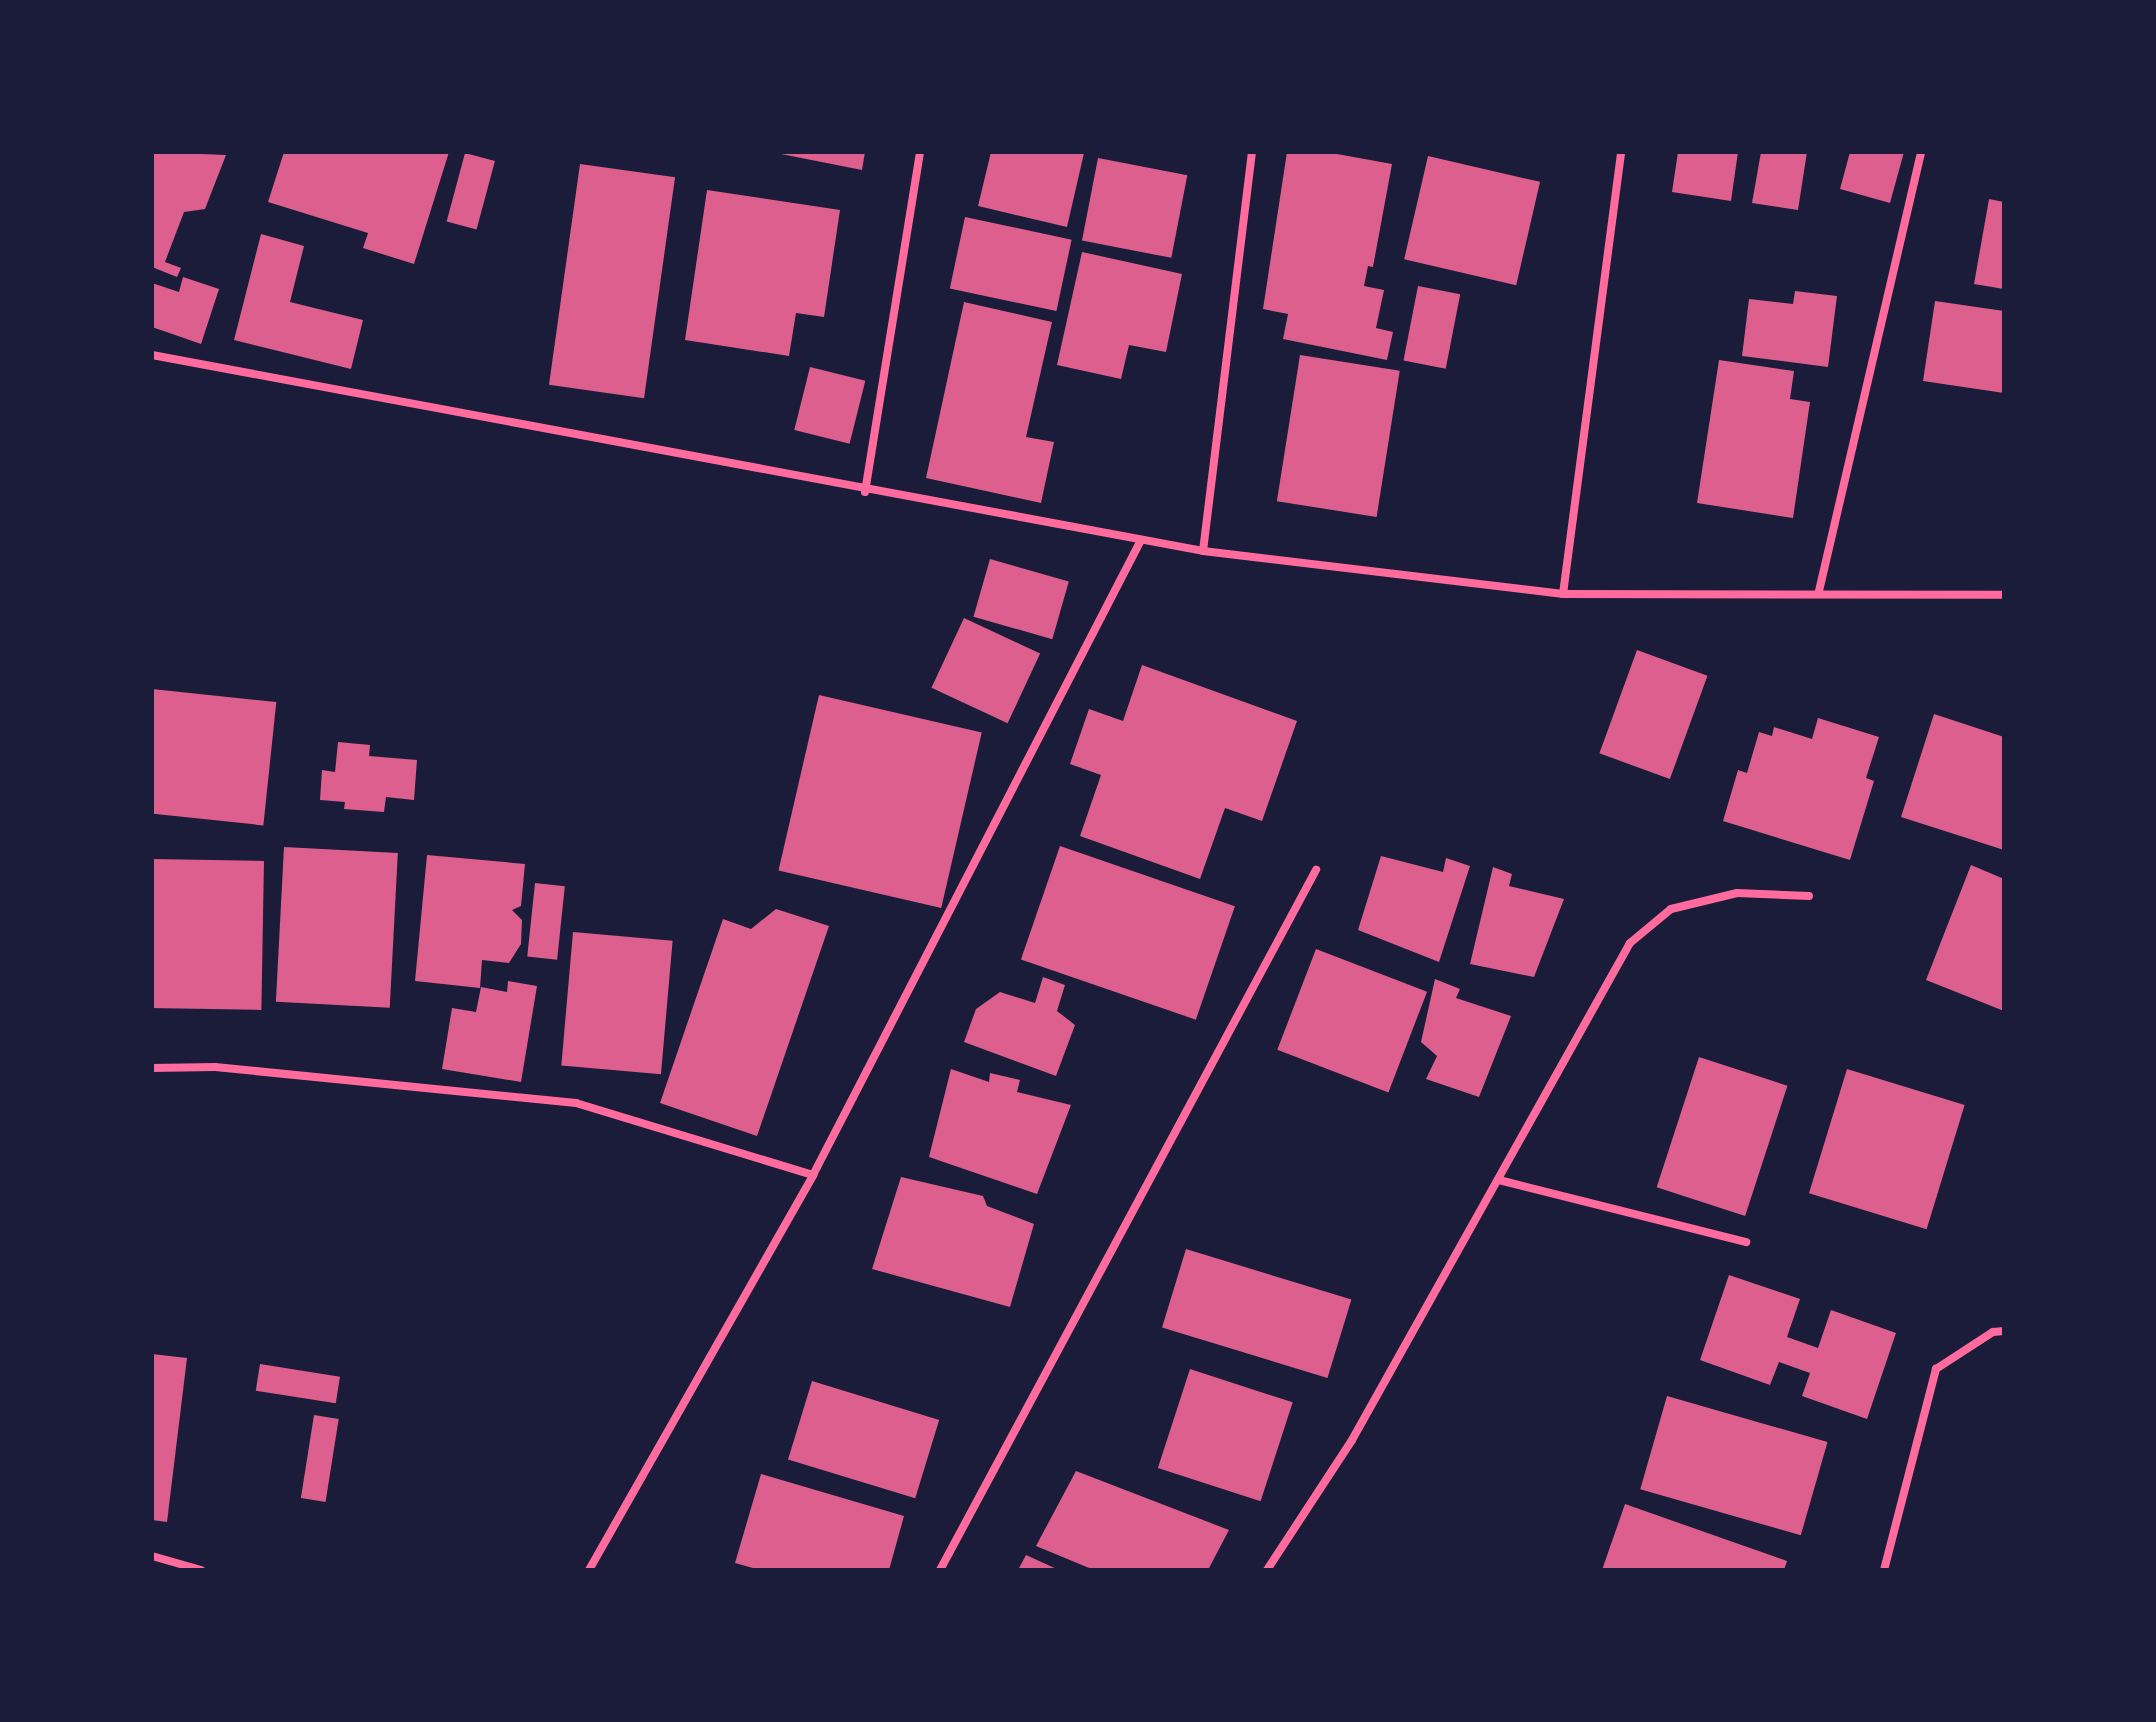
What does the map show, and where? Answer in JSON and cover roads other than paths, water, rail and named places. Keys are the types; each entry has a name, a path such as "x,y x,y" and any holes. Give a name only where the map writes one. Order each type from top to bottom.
{"street":[{"path":"865,492 920,152"},
{"path":"1203,551 1252,152"},
{"path":"1563,594 1621,152"},
{"path":"1819,591 1921,152"},
{"path":"152,355 865,492 1203,551 1563,594 1819,591 2004,595"},
{"path":"589,1570 813,1175 1140,542"},
{"path":"940,1570 1316,870"},
{"path":"1267,1570 1352,1440 1630,943 1671,909 1737,893 1809,896"},
{"path":"152,1068 215,1067 576,1103 813,1175"},
{"path":"1499,1180 1746,1242"},
{"path":"1884,1570 1936,1369 1993,1332 2004,1331"},
{"path":"152,1556 201,1570"}]}
